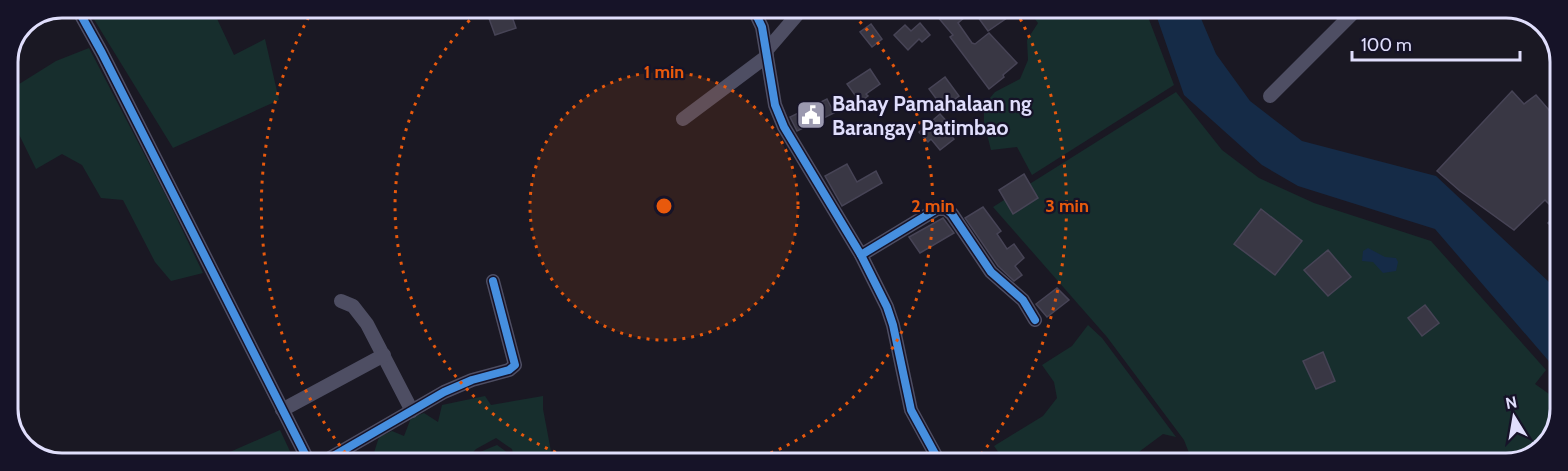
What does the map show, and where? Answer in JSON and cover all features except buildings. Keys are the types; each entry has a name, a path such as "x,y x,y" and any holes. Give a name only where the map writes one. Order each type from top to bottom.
{"street":[{"path":"83,18 304,453"},
{"path":"758,18 762,27 776,105 784,128 861,255 887,307 911,410 935,453"},
{"path":"683,119 766,53 795,18"},
{"path":"1270,96 1348,18"},
{"path":"861,255 937,209 946,209 952,214 991,272 1023,300 1035,320"},
{"path":"339,453 453,388 472,380 509,370 515,365 493,281"},
{"path":"341,301 353,306 367,324 412,411"},
{"path":"282,410 384,355"}],"green space":[{"path":"93,18 217,18 234,55 265,39 279,100 173,148"},
{"path":"1034,18 1148,18 1174,85 1032,175 1017,147 991,150 984,122 984,105 995,92 1020,79 1028,60 1027,40 1038,23"},
{"path":"89,48 203,273 171,281 155,262 123,200 101,198 82,165 62,154 36,169 18,132 18,85 56,61"},
{"path":"1176,92 1222,150 1259,178 1314,203 1431,241 1546,370 1535,384 1550,395 1549,421 1543,434 1533,444 1512,453 1189,453 1184,440 1107,337 993,207"},
{"path":"1088,325 1102,338 1176,437 1163,434 1137,453 999,453 994,446 1043,416 1057,398 1054,382 1042,365 1072,346"},
{"path":"485,396 491,405 543,396 543,409 551,453 513,453 512,449 496,438 472,453 374,453 379,437 392,431 404,436 411,418 424,413 438,422 442,405"},
{"path":"280,430 291,453 228,453"},
{"path":"497,445 508,453 479,453"}],"water":[{"path":"1157,18 1201,18 1216,54 1250,101 1302,141 1436,176 1550,283 1550,363 1435,229 1298,186 1262,165 1184,95"},
{"path":"1368,248 1385,257 1396,258 1398,262 1396,271 1383,273 1373,262 1362,261 1363,251"}],"cycle path":[{"path":"83,18 304,453"},
{"path":"758,18 762,27 775,105 784,127 861,255 887,307 911,410 935,453"},
{"path":"861,255 937,209 946,209 952,214 991,272 1023,300 1035,320"},
{"path":"339,453 444,392 472,380 509,370 515,365 493,281"}],"place":[{"name":"Bahay Pamahalaan ng Barangay Patimbao","path":"811,115"}]}
